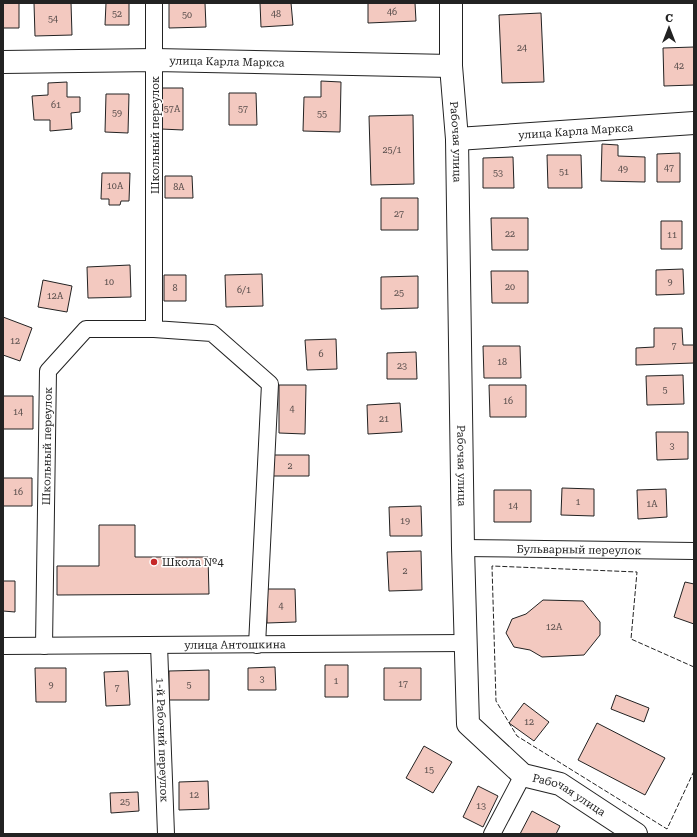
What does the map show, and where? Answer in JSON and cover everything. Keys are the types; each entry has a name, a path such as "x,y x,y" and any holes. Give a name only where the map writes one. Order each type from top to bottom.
{"street":[{"name":"Школьный переулок","path":"154,3 154,329"},
{"name":"Рабочая улица","path":"451,3 451,66 457,139 463,548 468,724 523,775 560,784 636,834"},
{"name":"улица Карла Маркса","path":"3,62 155,60 451,66"},
{"name":"улица Карла Маркса","path":"457,139 694,123"},
{"name":"Школьный переулок","path":"44,646 48,371 86,329 154,329 212,333 270,384 257,645"},
{"name":"Бульварный переулок","path":"463,548 694,551"},
{"name":"улица Антошкина","path":"3,646 466,643"},
{"name":"1-й Рабочий переулок","path":"159,645 166,834"},
{"path":"492,834 523,775"}],"building":[{"path":"3,3 19,3 19,28 3,28"},
{"path":"34,3 71,3 72,35 35,36"},
{"path":"106,3 129,3 129,25 105,25"},
{"path":"169,3 205,3 206,27 169,28"},
{"path":"260,3 291,3 293,25 261,27"},
{"path":"368,3 415,3 416,21 368,23"},
{"path":"541,13 544,82 502,83 499,15"},
{"path":"694,47 694,85 664,86 663,48"},
{"path":"321,81 341,82 340,132 303,131 304,97 321,97"},
{"path":"67,82 67,97 80,97 80,112 71,113 72,129 50,131 50,120 34,120 32,96 48,95 48,83"},
{"path":"162,88 183,88 183,130 161,129"},
{"path":"229,93 256,93 257,125 229,125"},
{"path":"106,94 129,94 128,133 105,132"},
{"path":"413,115 414,184 371,185 369,116"},
{"path":"602,144 618,145 618,156 645,157 645,182 601,181"},
{"path":"680,153 680,182 657,182 657,154"},
{"path":"547,155 581,155 582,188 548,188"},
{"path":"513,157 514,188 483,188 483,158"},
{"path":"102,173 130,173 129,201 121,201 120,205 109,205 109,199 101,199"},
{"path":"165,176 192,176 193,198 165,198"},
{"path":"381,198 418,198 418,230 381,230"},
{"path":"491,218 528,218 528,250 492,250"},
{"path":"661,221 682,221 682,249 661,249"},
{"path":"130,265 131,297 88,298 87,267"},
{"path":"683,269 684,294 656,295 656,270"},
{"path":"491,271 528,271 528,303 492,303"},
{"path":"262,274 263,306 226,307 225,275"},
{"path":"164,275 186,275 186,301 164,301"},
{"path":"418,276 418,308 381,309 381,277"},
{"path":"43,280 72,286 67,312 38,307"},
{"path":"3,317 32,328 20,361 3,355"},
{"path":"654,328 682,328 683,345 694,345 694,363 636,365 636,348 654,347"},
{"path":"336,339 337,369 307,370 305,340"},
{"path":"483,346 520,346 521,378 484,378"},
{"path":"416,352 417,379 387,379 387,353"},
{"path":"683,375 684,404 647,405 646,376"},
{"path":"279,385 306,385 305,434 279,433"},
{"path":"489,385 526,385 526,417 490,417"},
{"path":"3,396 33,396 33,429 3,429"},
{"path":"400,403 402,432 368,434 367,405"},
{"path":"656,432 688,432 688,459 657,460"},
{"path":"272,455 309,455 309,476 272,476"},
{"path":"3,478 32,478 32,506 3,506"},
{"path":"562,488 594,489 594,516 561,515"},
{"path":"666,489 667,517 638,519 637,490"},
{"path":"494,490 531,490 531,522 494,522"},
{"path":"421,506 422,536 390,536 389,507"},
{"name":"Школа №4","path":"99,525 135,525 135,557 208,557 209,594 57,595 57,566 99,566"},
{"path":"421,551 422,590 389,591 387,552"},
{"path":"3,581 15,581 15,612 3,611"},
{"path":"685,582 694,584 694,624 674,617"},
{"path":"266,589 295,589 296,622 267,623"},
{"path":"543,600 583,601 600,622 600,635 584,655 542,657 530,650 514,647 506,633 512,619 526,614"},
{"path":"325,665 348,665 348,697 325,697"},
{"path":"275,667 276,690 248,690 248,668"},
{"path":"35,668 66,668 66,702 36,702"},
{"path":"384,668 421,668 421,700 384,700"},
{"path":"209,670 209,700 169,700 169,671"},
{"path":"128,671 130,705 106,706 104,672"},
{"path":"616,695 649,708 644,722 611,709"},
{"path":"524,703 549,722 534,741 509,723"},
{"path":"597,723 665,758 645,795 578,760"},
{"path":"424,746 452,762 433,793 406,778"},
{"path":"208,781 209,809 179,810 179,782"},
{"path":"478,786 498,796 483,827 463,817"},
{"path":"138,792 139,811 111,813 110,793"},
{"path":"532,811 560,826 556,834 520,834"}],"fence":[{"path":"694,667 631,639 637,572 492,566 496,701 517,736 667,829 694,771"}],"place":[{"name":"Школа №4","path":"154,562"}]}
